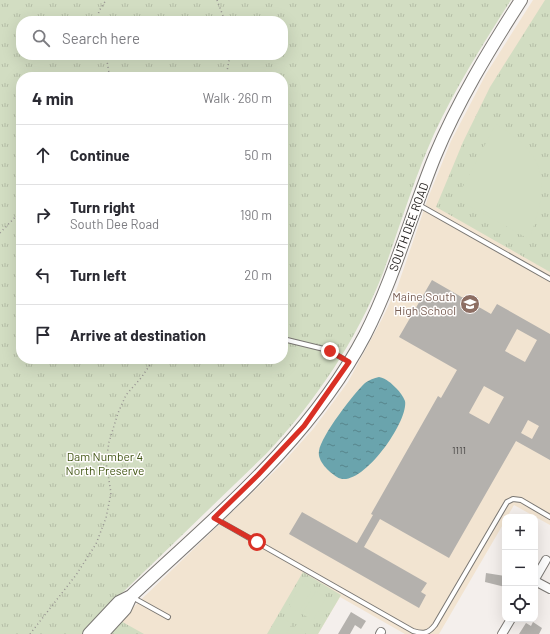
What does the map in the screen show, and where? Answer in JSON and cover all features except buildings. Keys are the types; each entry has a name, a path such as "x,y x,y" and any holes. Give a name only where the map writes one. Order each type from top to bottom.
{"main road":[{"name":"SOUTH DEE ROAD","path":"89,634 119,602 131,596 258,475 304,426 349,362 380,302 417,204 453,117 476,73 521,0"},
{"name":"SOUTH DEE ROAD","path":"102,634 125,609 131,596"}],"street":[{"path":"538,575 546,560"},
{"path":"538,582 550,589"},
{"path":"502,634 509,622"}],"lane":[{"path":"417,204 550,279"},
{"path":"288,340 328,350 349,362"},
{"path":"214,518 413,631 424,634 428,633 435,625 507,502 513,499 521,500 550,517"},
{"path":"131,596 168,617"}],"path":[{"path":"98,16 99,11 106,0"},
{"path":"217,0 223,16"},
{"path":"107,60 109,72"},
{"path":"227,72 229,60"},
{"path":"0,233 16,216"},
{"path":"30,634 76,575 96,544 106,518 111,493 106,462 109,442 118,413 126,395 151,364"}],"shaded area":[{"name":"Maine South High School","path":"533,0 550,0 550,525 538,518 538,514 530,514 514,505 509,514 502,514 502,526 439,634 405,634 340,597 318,634 108,634 122,618 280,466 314,428 348,382 397,288 428,198 451,141 486,74"}],"green space":[{"name":"Dam Number 4 North Preserve","path":"0,0 511,0 480,49 442,117 414,185 383,273 360,323 333,369 302,413 266,454 118,597 83,634 0,634"},
{"path":"545,0 550,0 550,272 436,207 463,142 490,87"},
{"path":"496,124 513,136 526,148 535,160 540,173 542,187 540,202 529,239 460,201 459,194"},
{"path":"303,572 341,595 318,634 267,634"},
{"path":"302,583 312,590 299,612 289,606"},
{"path":"316,591 326,598 313,620 302,614"},
{"path":"282,617 292,624 286,634 272,634"},
{"path":"119,620 144,634 108,634"},
{"path":"296,625 306,632 305,634 291,634"}],"water":[{"path":"379,377 392,384 405,401 404,411 399,424 381,452 369,465 357,474 346,479 337,477 327,469 320,459 319,451 321,444 325,435 360,388 368,381"}],"place":[{"name":"Maine South High School","path":"470,304"}],"route":[{"path":"257,542 214,518 283,450 304,426 329,392 349,362 330,351"}]}
